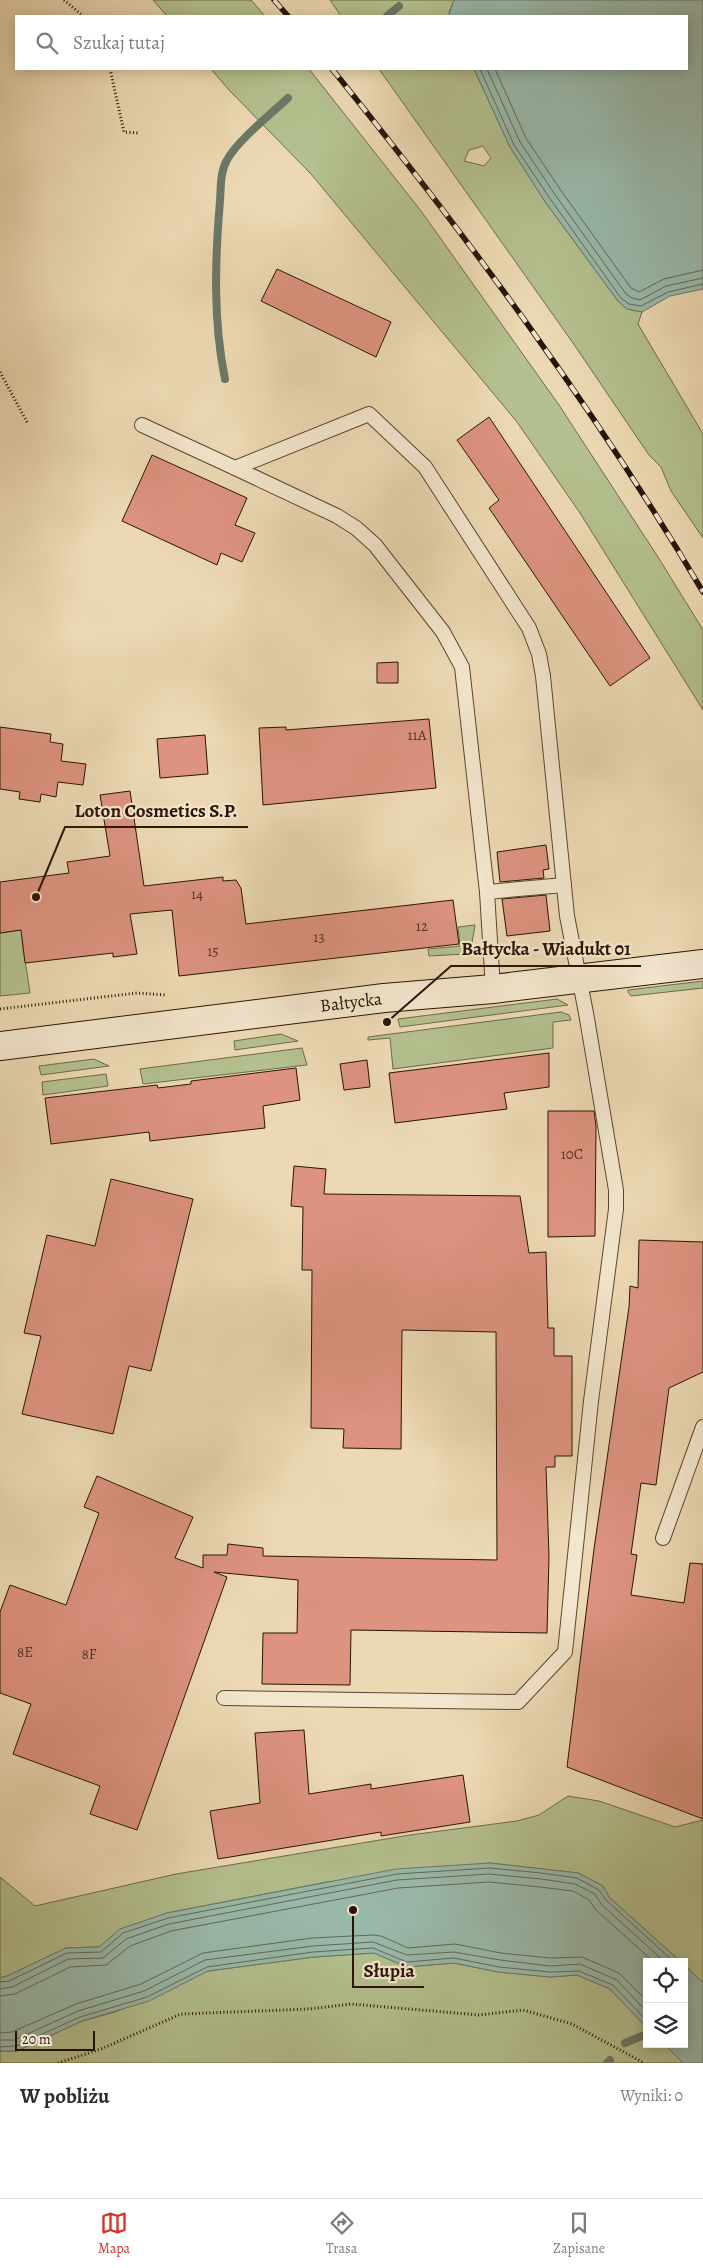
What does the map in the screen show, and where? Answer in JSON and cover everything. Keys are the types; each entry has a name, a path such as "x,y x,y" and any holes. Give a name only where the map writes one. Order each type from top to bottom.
{"main road":[{"name":"Bałtycka","path":"0,1046 384,998 493,989 703,964"}],"lane":[{"path":"224,1698 518,1702 565,1652 591,1401 616,1200 614,1173 567,916 543,676 529,628 425,466 370,414 235,468"},
{"path":"142,425 337,516 356,528 375,545 443,632 462,667 487,892 493,989"},
{"path":"487,892 564,885"},
{"path":"662,1538 703,1427"}],"path":[{"path":"64,0 83,15"},
{"path":"110,70 124,132 139,133"},
{"path":"0,372 28,424"},
{"path":"0,1009 137,993 166,995"},
{"path":"58,2063 100,2049 181,2014 309,2010 351,2004 479,2015 523,2010 572,2024 644,2063"}],"green space":[{"path":"153,0 251,0 264,15 166,15"},
{"path":"330,0 454,0 450,15 340,15"},
{"path":"212,70 310,70 421,211 559,405 703,630 703,710 580,513 517,422 311,174"},
{"path":"380,70 474,70 510,147 546,203 618,301 627,309 642,312 638,324 703,434 703,538 671,491 661,467 649,455 573,343","holes":["483,146 491,158 484,166 464,161 469,150"]},
{"path":"76,922 22,940 30,993 0,996 0,933"},
{"path":"475,925 472,943 466,954 429,956 428,949 460,946 458,927"},
{"path":"703,981 703,988 631,996 628,992 628,990"},
{"path":"557,999 568,1005 400,1027 398,1019"},
{"path":"561,1012 569,1015 571,1020 553,1022 553,1048 393,1069 390,1038 368,1040 368,1037"},
{"path":"281,1034 298,1041 235,1050 234,1041"},
{"path":"302,1048 307,1065 143,1084 140,1069"},
{"path":"94,1059 109,1066 41,1075 39,1066"},
{"path":"106,1074 108,1086 43,1095 42,1082"},
{"path":"568,1796 599,1801 675,1827 703,1820 703,1983 688,1969 688,1958 677,1958 609,1897 603,1886 578,1873 490,1863 327,1882 167,1913 121,1929 99,1947 66,1948 0,1978 0,1877 35,1906 176,1874 410,1835 517,1821 539,1815"},
{"path":"374,1953 407,1967 454,1963 498,1972 550,1977 577,1975 610,1989 643,2024 643,2048 668,2048 683,2063 0,2063 0,2051 17,2051 82,2021 115,2012 208,1971 314,1957"}],"water":[{"path":"454,0 703,0 703,289 670,296 642,312 627,309 618,301 546,203 510,147 474,70 688,70 688,15 449,14"},
{"path":"490,1863 578,1873 603,1886 609,1897 677,1958 643,1958 643,2024 610,1989 577,1975 550,1977 498,1972 454,1963 407,1967 374,1953 314,1957 208,1971 149,2001 82,2021 17,2051 0,2051 0,1978 66,1948 99,1947 120,1929 167,1913 396,1869"},
{"path":"688,1969 703,1983 703,2063 683,2063 668,2048 688,2048"}],"building":[{"path":"277,269 391,322 376,357 261,301"},
{"path":"489,417 650,658 610,686 489,508 499,500 457,440"},
{"path":"152,455 247,498 235,525 255,533 242,562 221,553 217,565 122,521"},
{"path":"398,662 398,683 377,683 377,663"},
{"path":"429,719 436,788 263,805 259,728 286,727 286,730"},
{"path":"0,727 51,734 50,742 63,744 61,761 86,764 83,785 58,782 56,797 41,794 40,802 19,799 20,792 0,789"},
{"path":"205,735 208,774 160,778 157,739"},
{"path":"130,791 144,886 223,877 223,881 236,880 241,888 246,924 453,900 459,944 179,976 172,910 130,914 137,954 113,957 113,953 25,963 21,930 0,933 0,882 69,873 67,862 110,856 100,795"},
{"path":"546,845 549,869 543,870 544,878 500,882 497,852"},
{"path":"546,895 550,931 507,936 502,899"},
{"path":"549,1053 549,1087 504,1093 507,1109 395,1123 389,1073"},
{"path":"367,1060 370,1087 344,1090 340,1064"},
{"path":"296,1068 300,1100 263,1106 265,1128 150,1141 149,1132 51,1144 45,1098 157,1085 158,1088 191,1084 191,1081"},
{"path":"548,1111 594,1111 596,1126 595,1236 548,1237"},
{"path":"294,1166 326,1169 324,1194 520,1196 529,1253 546,1252 548,1328 554,1328 554,1356 572,1356 572,1456 555,1456 555,1467 546,1467 549,1557 547,1633 351,1630 350,1685 262,1684 263,1633 297,1633 298,1580 214,1572 227,1577 137,1830 90,1814 100,1786 13,1754 31,1704 0,1693 0,1612 10,1585 66,1605 99,1513 84,1507 97,1476 193,1517 175,1558 203,1568 203,1555 227,1555 228,1544 263,1548 263,1556 497,1560 496,1332 402,1330 401,1449 343,1448 344,1429 311,1428 312,1270 302,1270 303,1207 291,1206"},
{"path":"111,1179 193,1199 151,1371 129,1366 113,1434 22,1414 41,1336 24,1333 47,1235 95,1246"},
{"path":"639,1240 703,1242 703,1372 669,1388 656,1485 641,1483 631,1554 637,1555 631,1595 684,1603 690,1563 703,1564 703,1819 567,1767 594,1549 629,1307 630,1286 638,1288"},
{"path":"304,1730 309,1794 371,1784 371,1789 463,1775 470,1822 381,1836 381,1832 218,1859 210,1811 260,1803 255,1733"}],"waterway":[{"path":"388,15 399,6"},
{"path":"225,379 218,335 216,290 217,246 223,170 227,160 238,145 288,98"},
{"path":"625,2043 643,2036"},
{"path":"607,2063 610,2060"}],"railway":[{"path":"274,0 287,15"},
{"path":"333,70 431,195 527,323 618,456 703,592"}],"place":[{"name":"Loton Cosmetics S.P.","path":"36,897"},
{"name":"Bałtycka - Wiadukt 01","path":"387,1022"},
{"name":"Słupia","path":"353,1910"}]}
